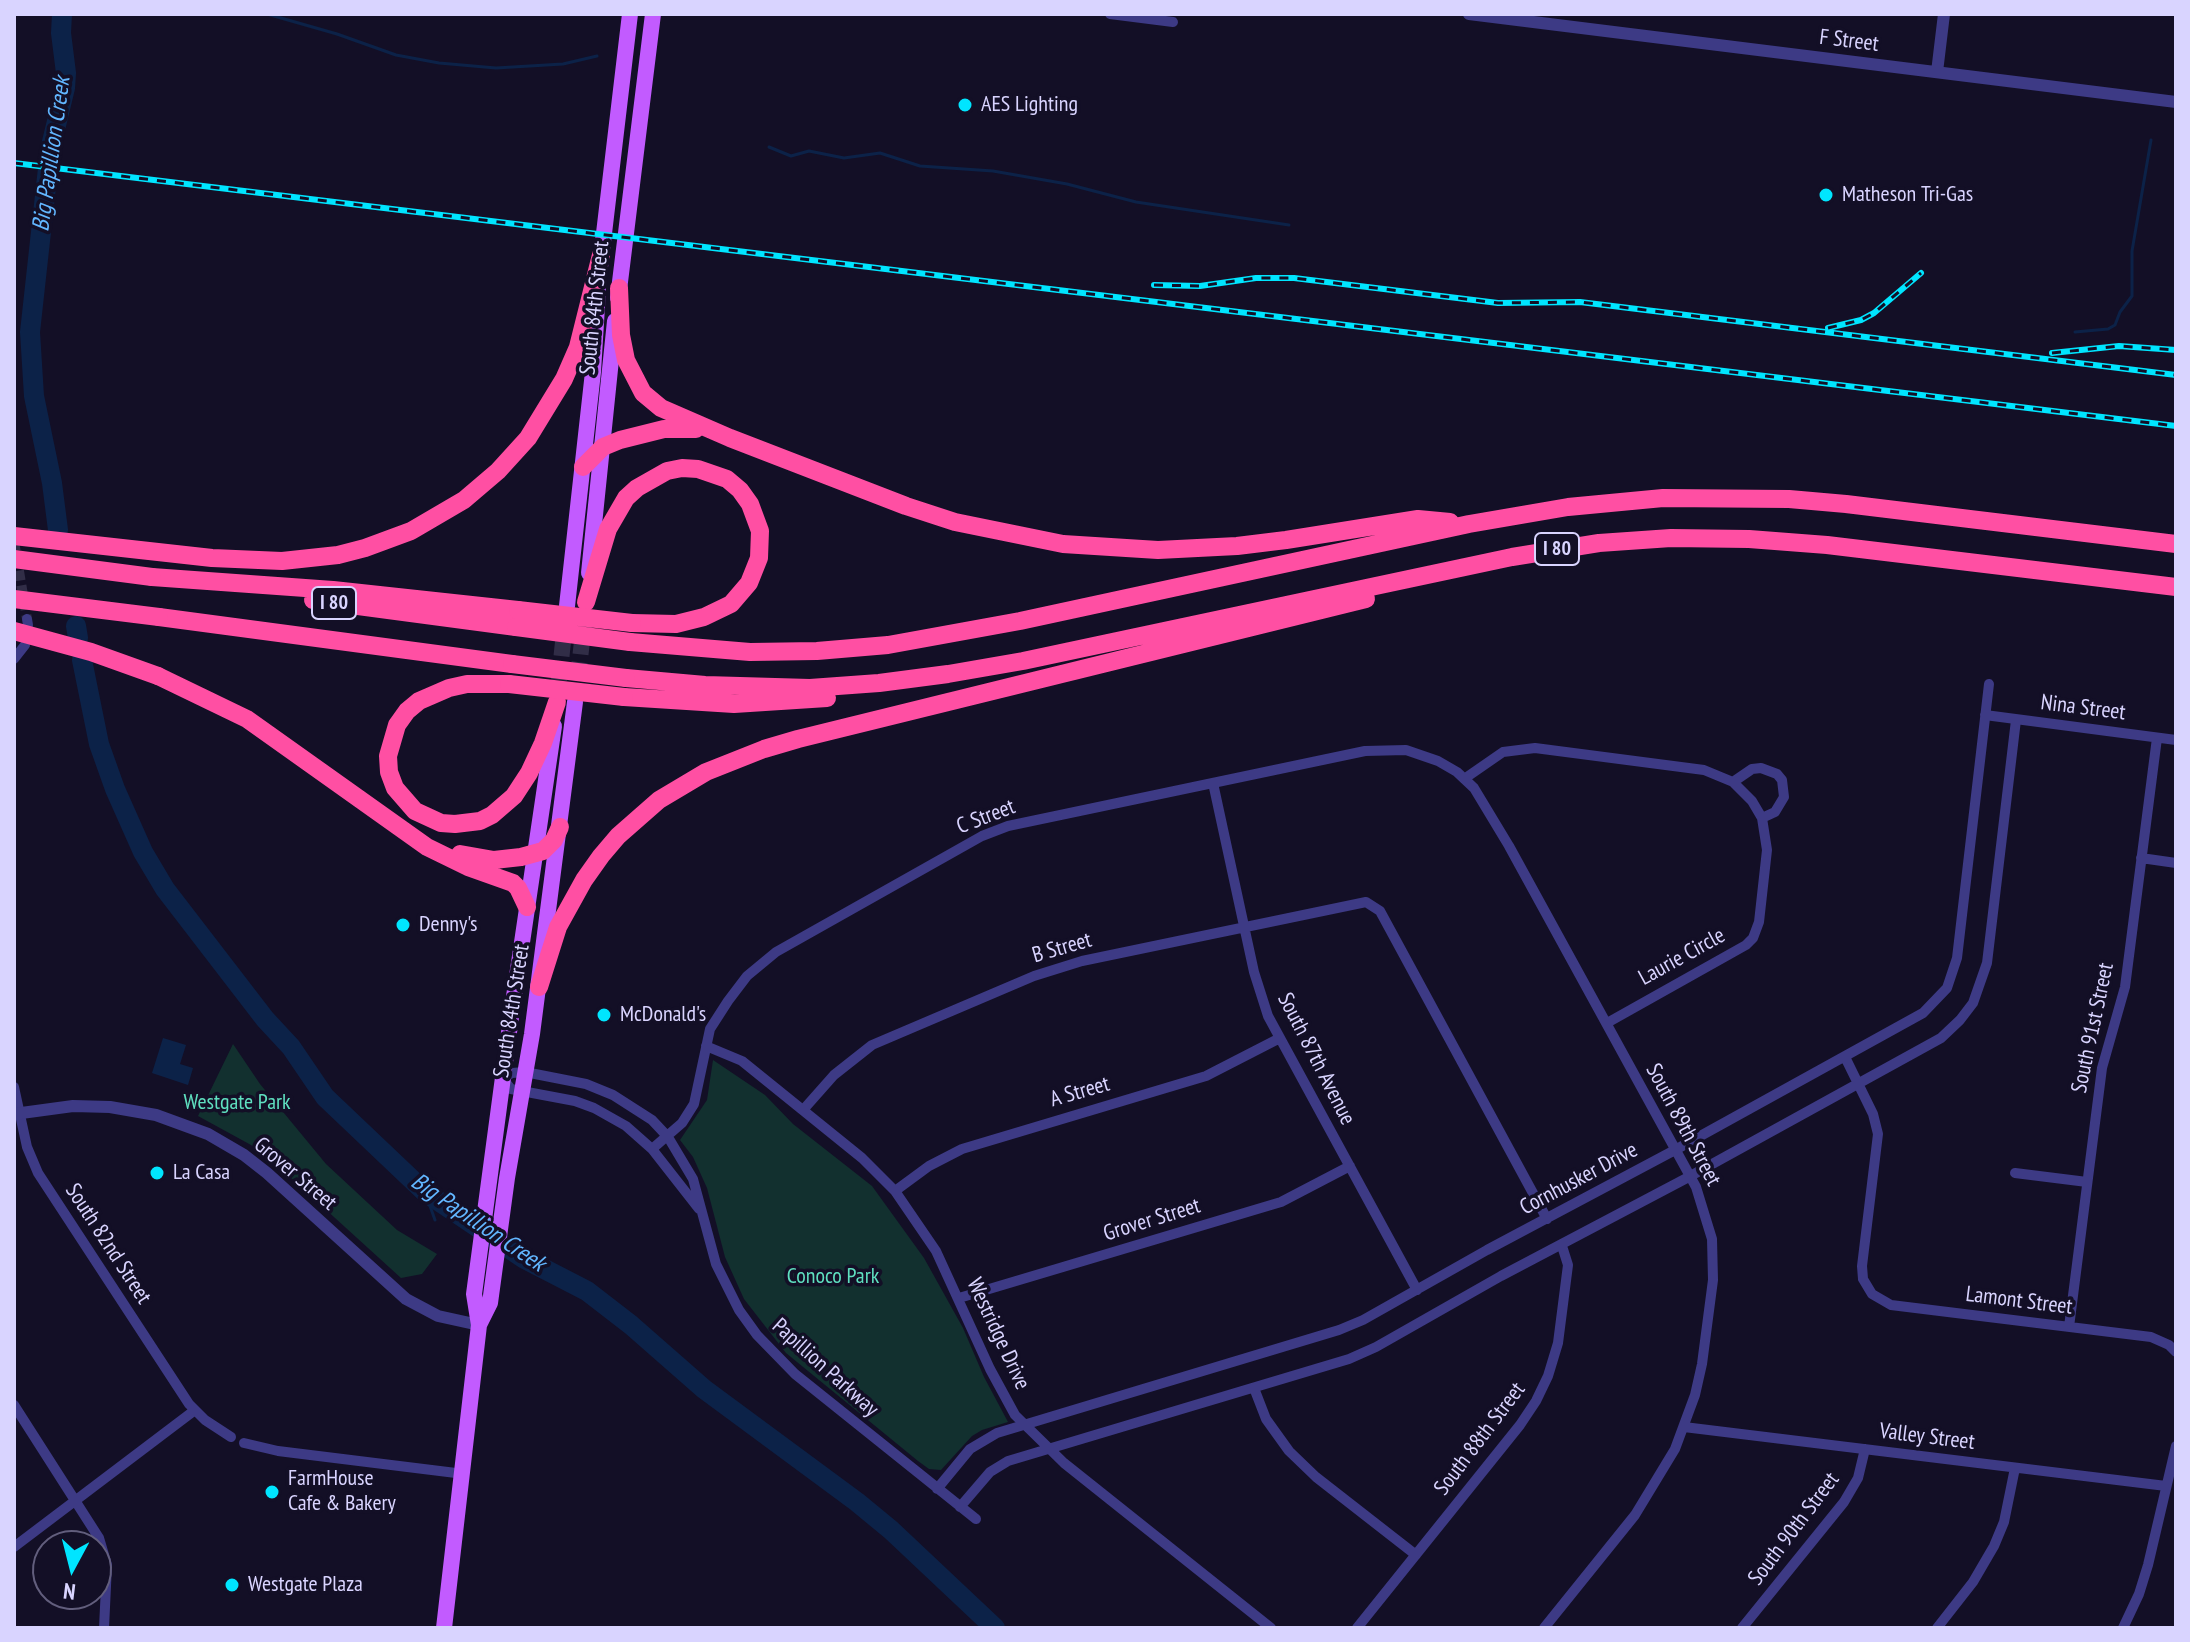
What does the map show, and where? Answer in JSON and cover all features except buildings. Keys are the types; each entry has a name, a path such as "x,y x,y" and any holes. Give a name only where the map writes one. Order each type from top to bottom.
{"highway":[{"path":"14,536 252,561 312,559 391,539 448,511 481,486 528,438 546,411 578,347 601,255"},
{"path":"619,288 623,350 630,371 643,393 672,414 927,513 1007,535 1125,549 1192,549 1286,540 1418,519 1469,524"},
{"path":"583,467 603,447 664,429 695,429 730,438"},
{"path":"586,605 608,529 626,498 637,488 667,471 682,468 698,469 727,479 750,504 760,531 759,558 749,583 731,604 704,617 631,632"},
{"name":"I 80","path":"14,559 631,632 761,652 888,645 997,626 1469,524 1620,501 1706,497 1789,499 2176,544"},
{"name":"I 80","path":"14,599 512,664 625,688 705,685 798,688 867,684 948,674 1573,546 1671,538 1788,541 2176,587"},
{"path":"539,987 558,927 601,856 618,836 659,800 706,772 798,739 1088,670 1573,546"},
{"path":"24,630 158,676 247,719 408,834 446,857 513,883 527,907"},
{"path":"563,701 529,773 514,796 492,815 480,821 441,823 415,811 395,788 389,772 388,756 397,725 419,701 467,684 625,688"},
{"path":"408,834 477,858 508,859 535,853 548,846 560,827"}],"main road":[{"name":"South 84th Street","path":"567,606 593,372 601,255 630,14"},
{"name":"South 84th Street","path":"586,605 619,288 653,14"},
{"name":"South 84th Street","path":"479,1325 490,1303 539,987 560,827 563,701"},
{"name":"South 84th Street","path":"444,1628 479,1325 474,1294 490,1167 535,853 563,701"}],"street":[{"path":"1110,14 1173,22"},
{"name":"F Street","path":"1469,14 2176,102"},
{"path":"1937,72 1944,14"},
{"path":"14,659 24,630"},
{"name":"Cornhusker Drive","path":"937,1489 964,1455 978,1443 1024,1424 1339,1330 1923,1013 1937,1000 1950,980 1957,958 1989,684"},
{"name":"Nina Street","path":"1985,715 2176,740"},
{"path":"960,1507 995,1468 1049,1448 1349,1359 1376,1347 1941,1038 1960,1020 1978,993 1987,963 2016,720"},
{"name":"South 91st Street","path":"2069,1327 2102,1068 2125,987 2157,738"},
{"path":"1464,779 1503,752 1535,748 1696,768 1733,782 1752,801 1762,818 1775,812 1784,797 1782,780 1777,774 1761,768 1752,769 1733,782"},
{"name":"C Street","path":"652,1149 682,1123 694,1104 710,1029 747,976 767,958 982,836 1008,826 1385,749 1406,750 1427,756 1464,779"},
{"name":"South 89th Street","path":"1464,779 1481,798 1690,1176 1707,1217 1714,1261 1702,1364 1684,1427 1665,1469 1644,1503 1544,1628"},
{"name":"South 87th Avenue","path":"1213,783 1260,994 1280,1038 1417,1290"},
{"name":"Laurie Circle","path":"1607,1023 1746,945 1753,938 1759,922 1766,861 1762,818"},
{"path":"2141,858 2176,863"},
{"name":"B Street","path":"803,1110 851,1060 872,1045 1061,967 1366,902 1380,911 1547,1219"},
{"name":"A Street","path":"895,1191 929,1166 962,1149 1206,1076 1280,1038"},
{"name":"Westridge Drive","path":"706,1046 742,1061 862,1158 895,1191 936,1251 1015,1415 1064,1463 1271,1628"},
{"path":"1845,1057 1859,1084"},
{"name":"Papillion Parkway","path":"699,1209 652,1149 626,1126 575,1101 511,1089 502,1078 525,1072 586,1084 613,1095 652,1120 668,1137 693,1179 699,1209 724,1283 757,1335 795,1374 976,1519"},
{"name":"Lamont Street","path":"1859,1084 1873,1114 1878,1134 1862,1266 1863,1279 1872,1294 1891,1305 2151,1337 2169,1345 2176,1352"},
{"name":"South 82nd Street","path":"14,1087 16,1113 38,1173 195,1410 231,1437"},
{"name":"Grover Street","path":"16,1113 73,1106 110,1107 156,1115 208,1134 267,1173 406,1299 438,1316 479,1325"},
{"name":"Grover Street","path":"959,1298 1281,1202 1350,1166"},
{"path":"2015,1173 2087,1182"},
{"name":"South 88th Street","path":"1357,1628 1520,1425 1548,1376 1558,1343 1568,1265 1562,1246"},
{"path":"1254,1388 1266,1419 1289,1451 1316,1477 1416,1555"},
{"path":"14,1405 104,1549 107,1565 104,1628"},
{"path":"14,1547 195,1410"},
{"name":"Valley Street","path":"1684,1427 2166,1486"},
{"path":"244,1443 278,1451 464,1474"},
{"path":"2123,1628 2143,1580 2176,1446"},
{"name":"South 90th Street","path":"1742,1628 1844,1502 1858,1478 1865,1449"},
{"path":"1937,1628 1973,1582 1994,1546 2004,1522 2015,1468"}],"green space":[{"name":"Westgate Park","path":"233,1044 260,1084 326,1164 397,1230 437,1254 422,1274 401,1278 279,1167 251,1145 198,1116"},
{"name":"Conoco Park","path":"713,1060 765,1095 793,1124 872,1186 924,1258 963,1328 1008,1422 972,1436 941,1470 929,1469 918,1461 786,1353 744,1299 725,1257 707,1188 693,1157 680,1140 707,1100"}],"water":[{"path":"163,1038 186,1045 180,1064 193,1068 188,1085 152,1073"}],"waterway":[{"name":"Big Papillion Creek","path":"58,530 34,396 30,332 50,150 65,88 62,14"},
{"path":"267,14 396,55 439,63 496,68 563,64 597,56"},
{"path":"2075,332 2108,329 2115,325 2132,296 2132,251 2151,140"},
{"path":"769,147 791,156 809,151 844,158 880,153 920,166 993,171 1067,184 1136,202 1289,225"},
{"name":"Big Papillion Creek","path":"76,626 78,638"},
{"name":"Big Papillion Creek","path":"82,660 99,744 143,852 165,889 265,1019 291,1047 325,1097 425,1192 523,1258 587,1291 704,1389 857,1502 995,1628"},
{"path":"425,1192 435,1220"}],"tunnel":[{"path":"14,541 27,619"},
{"path":"559,680 565,623"},
{"path":"575,702 584,624"}],"railway":[{"path":"14,163 2176,426"},
{"path":"1828,328 1861,320 1874,313 1921,273"},
{"path":"1154,285 1200,286 1256,278 1294,278 1498,303 1580,302 2176,375"},
{"path":"2052,353 2119,346 2176,350"}],"place":[{"name":"AES Lighting","path":"965,105"},
{"name":"Matheson Tri-Gas","path":"1826,195"},
{"name":"Denny's","path":"403,925"},
{"name":"McDonald's","path":"604,1015"},
{"name":"La Casa","path":"157,1173"},
{"name":"FarmHouse Cafe & Bakery","path":"272,1492"},
{"name":"Westgate Plaza","path":"232,1585"}]}
